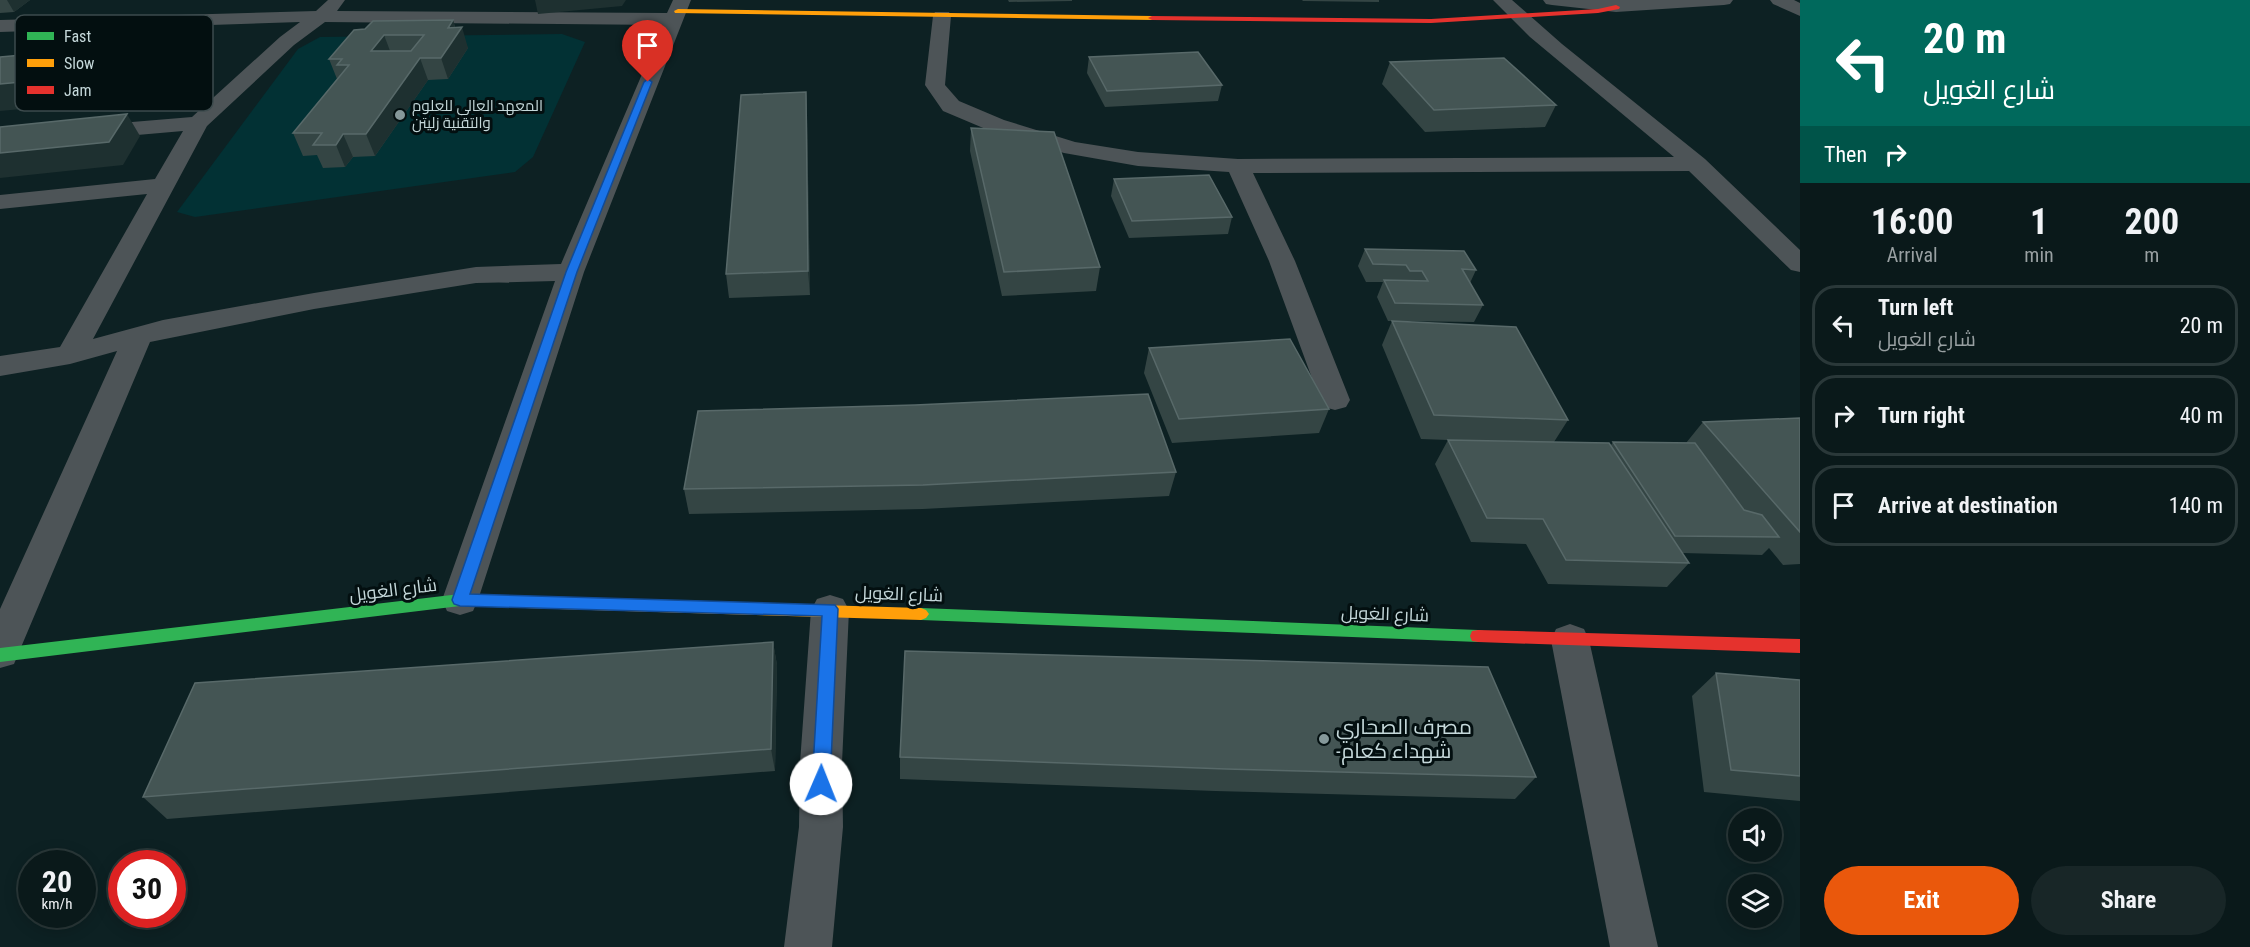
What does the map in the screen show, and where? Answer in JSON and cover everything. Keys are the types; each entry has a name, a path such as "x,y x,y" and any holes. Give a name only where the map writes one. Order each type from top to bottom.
{"street":[{"path":"213,109 287,41 321,16 338,0"},
{"path":"1502,0 1587,75 1618,97 1697,164 1710,179 1787,240 1800,264"},
{"path":"1552,0 1607,9"},
{"path":"213,19 321,16 473,19 678,10 740,10 942,16 1431,21 1724,0"},
{"path":"1779,0 1800,10"},
{"path":"1587,75 1584,62 1571,33 1576,22 1607,9"},
{"path":"460,600 571,272 678,10"},
{"path":"942,16 935,85 951,106 1027,135 1072,148 1138,159 1238,166 1697,164"},
{"path":"0,26 15,26"},
{"path":"70,355 198,123 211,111"},
{"path":"0,140 198,123"},
{"path":"1238,166 1282,261 1335,400"},
{"path":"0,202 164,185"},
{"path":"0,366 70,355 198,322 291,305 476,275 571,272"},
{"path":"0,653 138,336"},
{"name":"شارع الغويل","path":"0,653 460,600 830,609 1569,640 1800,646"},
{"path":"808,947 821,827 821,763 830,609"},
{"path":"1569,640 1634,947"}],"shaded area":[{"path":"562,34 585,42 533,157 515,172 195,217 177,212 298,49 320,37"}],"building":[{"path":"453,20 448,28 462,27 441,58 420,58 366,134 343,134 336,145 313,145 322,133 293,133 349,65 337,65 342,59 329,59 354,30 365,29 373,21","holes":["384,35 424,35 411,51 371,51"]},
{"path":"1198,52 1222,85 1107,91 1089,57"},
{"path":"15,56 15,83 0,84 0,57"},
{"path":"1504,58 1556,105 1434,110 1390,62"},
{"path":"806,92 808,271 726,274 741,95"},
{"path":"127,114 109,142 0,153 0,127"},
{"path":"971,128 1054,132 1100,267 1004,272"},
{"path":"1209,175 1232,217 1132,221 1114,179"},
{"path":"1365,249 1464,251 1476,270 1462,269 1483,305 1395,303 1384,280 1428,281 1422,271 1410,271 1406,265 1373,264"},
{"path":"1392,321 1516,327 1568,420 1434,415"},
{"path":"1290,339 1329,409 1179,419 1149,348"},
{"path":"1148,394 1176,472 923,485 684,489 698,411 915,405"},
{"path":"1800,418 1800,532 1703,422"},
{"path":"1448,440 1609,443 1689,563 1566,560 1543,519 1487,518"},
{"path":"1613,442 1695,443 1744,510 1762,515 1779,537 1675,536"},
{"path":"773,642 771,749 143,797 195,683"},
{"path":"905,651 1488,667 1536,777 900,757"},
{"path":"1716,673 1800,680 1800,776 1731,770"}],"traffic: fast":[{"path":"0,655 460,600 525,602"},
{"path":"921,614 1478,636"}],"traffic: slow":[{"path":"678,11 1152,18"},
{"path":"525,602 921,614"}],"traffic: jam":[{"path":"1152,18 1431,21 1598,11 1616,7"},
{"path":"1478,636 1800,646"}],"place":[{"name":"المعهد العالي للعلوم والتقنية زليتن","path":"400,115"},
{"name":"مصرف الصحاري -شهداء كعام","path":"1324,739"}],"route":[{"path":"648,82 571,272 460,600 830,609 821,784"}]}
